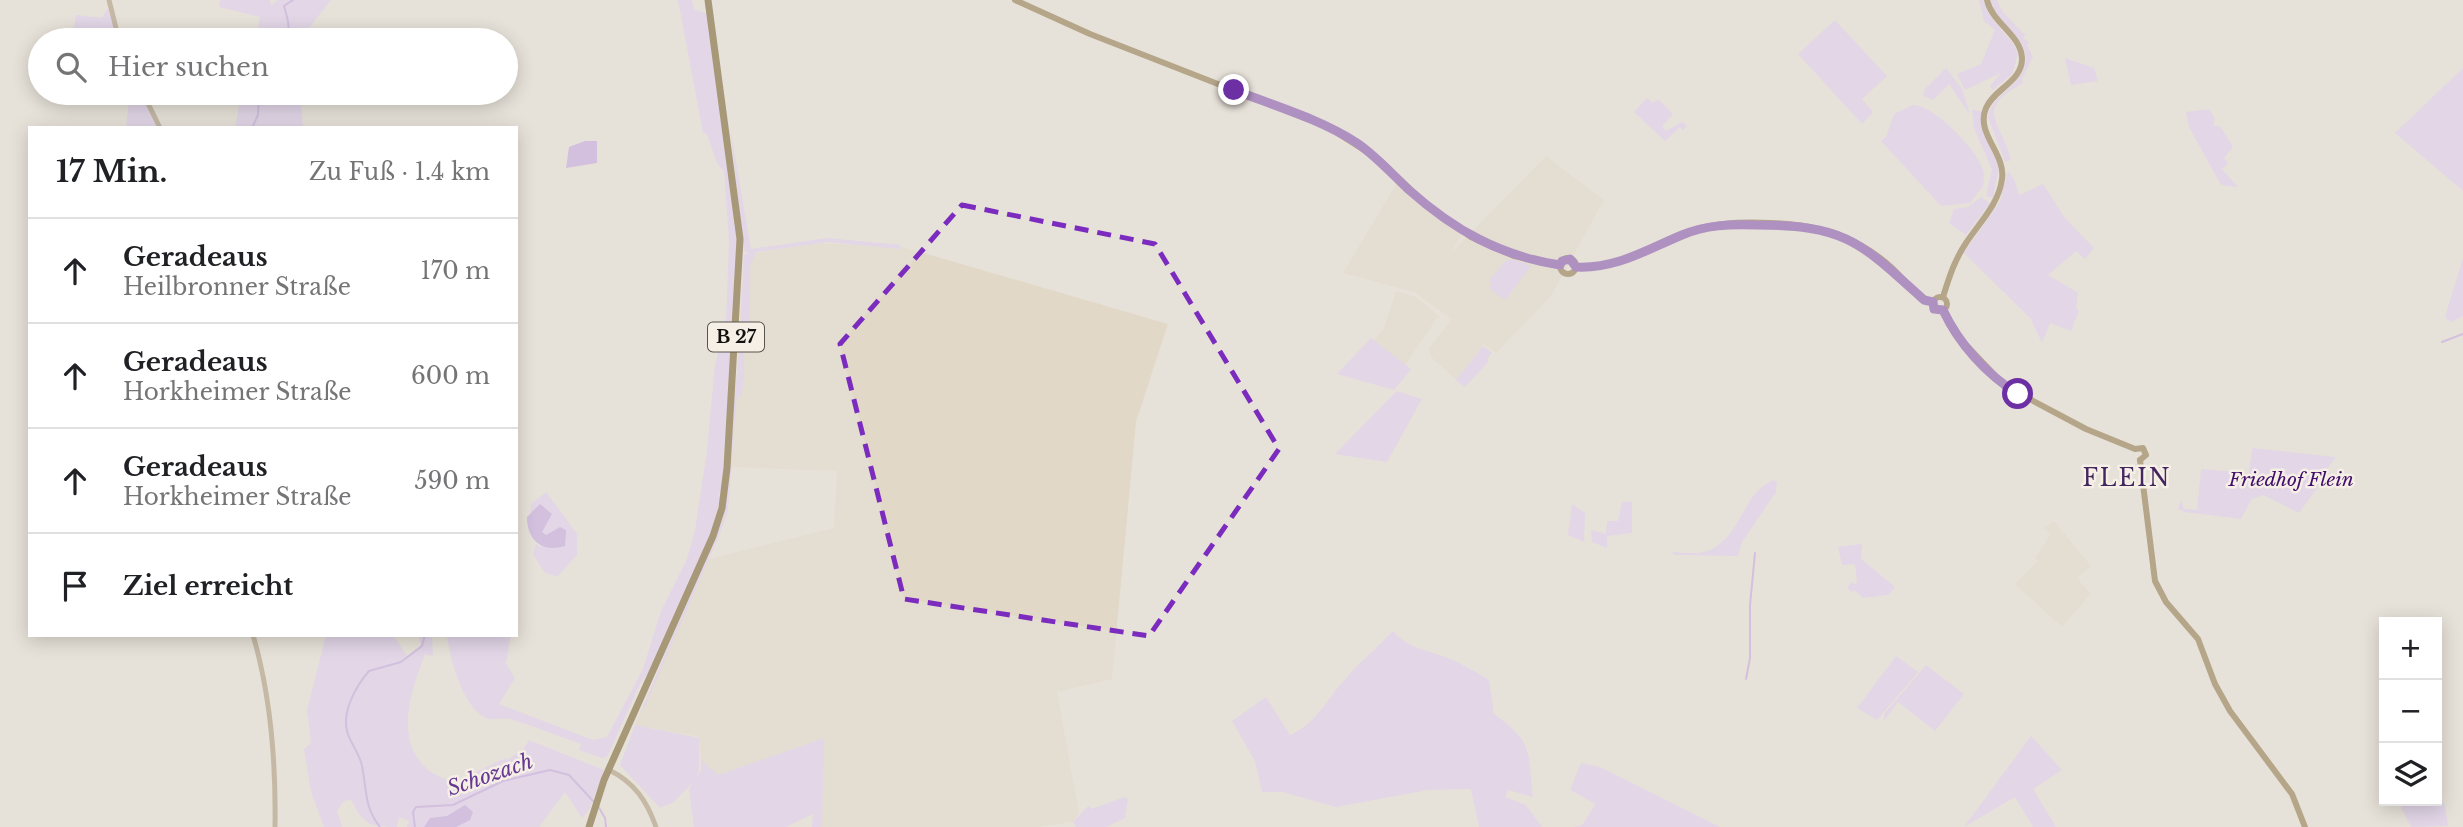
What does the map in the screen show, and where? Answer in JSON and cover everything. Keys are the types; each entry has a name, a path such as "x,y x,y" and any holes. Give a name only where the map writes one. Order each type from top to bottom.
{"main road":[{"name":"B 27","path":"589,827 600,790 713,536 723,498 738,320 740,239 708,0"},
{"path":"1015,0 1122,46 1328,127 1378,159 1425,203 1471,237 1514,256 1560,265 1567,274 1574,272 1576,267"},
{"path":"1943,298 1951,271 1966,242 1994,203 2003,177 2000,158 1986,132 1984,113 1995,96 2015,77 2022,62 2020,46 1997,21 1987,0"},
{"path":"1576,267 1620,262 1701,228 1800,226 1825,230 1861,246 1892,268 1924,300 1933,302"},
{"path":"1560,265 1562,261 1570,259 1576,267"},
{"path":"1933,302 1937,297 1943,298 1947,304 1943,310"},
{"path":"1933,302 1936,310 1943,310"},
{"path":"1943,310 1953,331 2005,386 2086,429 2135,449 2145,449 2145,457 2140,460 2143,498 2151,533 2152,571 2160,591 2197,639 2215,684 2242,729 2292,794 2305,827"}],"street":[{"path":"109,0 116,28"},
{"path":"149,105 159,126"},
{"path":"254,637 263,673 276,782 275,827"},
{"path":"609,769 627,780 642,797 656,827"}],"highlighted area":[{"path":"962,205 1155,244 1279,449 1149,636 904,599 840,344"}],"shaded area":[{"path":"585,141 597,141 597,163 566,168 569,147"},
{"path":"1546,156 1604,200 1551,296 1496,353 1484,344 1456,380 1431,357 1429,348 1452,319 1414,292 1343,273 1397,183 1461,235 1452,252"},
{"path":"819,243 903,247 1168,324 1136,422 1112,679 1057,692 1079,813 1073,822 1038,827 822,827 823,739 718,775 701,760 699,737 635,725 709,559 834,528 837,471 731,467 744,255"},
{"path":"1396,291 1416,297 1441,318 1437,318 1405,365 1374,340 1383,330"},
{"path":"540,504 552,514 542,532 546,535 560,527 566,530 565,546 550,548 533,539 527,517"},
{"path":"2054,521 2091,566 2077,578 2091,594 2062,627 2015,584 2038,561 2035,558 2050,535 2043,528"},
{"path":"465,805 473,812 470,820 456,827 424,827 430,818 447,816"}],"green space":[{"path":"220,0 269,0 272,5 278,0 331,0 309,28 258,28 260,17 219,7"},
{"path":"678,0 692,0 694,9 707,14 738,241 722,491 717,495 721,495 713,529 653,666 640,684 607,757 602,758 579,750 581,744 510,719 491,719 473,708 460,684 447,637 511,637 506,664 515,678 499,704 593,740 607,737 643,669 661,611 687,559 695,530 707,451 715,365 726,323 729,242 724,171 717,163 707,134 703,133"},
{"path":"1979,0 1983,0 1991,17 2018,54 2012,74 1993,90 1990,86 2001,73 1965,90 1957,74 1981,64 1995,30 1984,21"},
{"path":"1991,0 1997,0 2003,12 2025,35 2023,38 2029,42 2027,46 2033,57 2022,79 2023,83 1999,101 1995,109 1994,117 2011,160 2005,162 1988,117 1994,103 2019,77 2026,59 2020,41 2000,18"},
{"path":"108,8 114,28 74,28 76,15 102,18"},
{"path":"1835,20 1887,76 1862,99 1873,112 1862,124 1798,54"},
{"path":"2065,58 2094,68 2098,81 2071,85"},
{"path":"1946,68 1962,89 1970,115 1949,84 1933,100 1923,96 1925,89"},
{"path":"2463,68 2463,191 2395,133"},
{"path":"1647,98 1653,103 1658,99 1673,114 1662,126 1666,131 1682,122 1687,126 1683,130 1680,127 1665,141 1634,112"},
{"path":"129,105 146,105 156,126 126,126"},
{"path":"239,105 301,105 303,126 235,126"},
{"path":"1913,105 1941,119 1977,157 1983,170 1983,186 1970,203 1941,206 1881,141 1886,137 1894,114"},
{"path":"2209,109 2215,119 2213,126 2220,126 2233,147 2224,158 2228,163 2222,169 2238,187 2221,185 2189,127 2186,112"},
{"path":"1972,110 1981,111 1983,133 1999,166 1993,198 1986,196 1992,170 1974,128"},
{"path":"730,127 751,249 827,238 901,245 899,249 828,242 756,252 750,266 749,341 740,340 744,255 749,253 744,251"},
{"path":"2008,171 2014,179 2019,195 2043,184 2065,218 2094,248 2085,259 2076,251 2048,275 2078,293 2076,308 2079,311 2071,331 2050,323 2042,343 2031,319 1964,253 2000,201"},
{"path":"1981,197 1990,203 1966,235 1949,223 1954,209 1968,207"},
{"path":"2463,258 2463,316 2451,322 2445,317"},
{"path":"1512,259 1531,266 1505,300 1489,288 1492,283 1489,281 1504,262"},
{"path":"1371,338 1411,369 1394,390 1337,374"},
{"path":"740,342 744,342 743,383 741,397 737,395 728,510 639,716 723,518"},
{"path":"1483,346 1492,353 1487,359 1489,361 1465,387 1456,380"},
{"path":"1397,391 1422,399 1387,462 1335,454"},
{"name":"Friedhof Flein","path":"2252,448 2336,457 2328,468 2329,472 2299,513 2263,495 2252,499 2241,519 2178,509 2181,500 2184,509 2197,510 2201,469 2249,473"},
{"path":"1774,480 1777,483 1776,492 1742,542 1738,556 1674,555 1672,552 1699,553 1713,549 1724,541 1754,496 1763,486"},
{"path":"546,492 577,534 577,555 557,577 544,572 533,554 536,544 540,547 560,527 546,535 541,532 548,521 530,513 531,504"},
{"path":"1622,502 1632,502 1632,533 1607,536 1607,548 1592,542 1591,530 1606,534 1607,521 1618,521"},
{"path":"1572,504 1585,513 1584,542 1568,535"},
{"path":"1862,544 1861,559 1895,587 1888,595 1863,598 1847,588 1852,582 1857,582 1855,564 1842,565 1838,547"},
{"path":"1393,631 1412,645 1453,660 1489,680 1494,714 1517,733 1529,758 1533,797 1508,790 1505,797 1526,805 1542,827 1479,827 1471,789 1428,790 1336,807 1282,792 1262,792 1255,761 1232,721 1266,697 1290,735 1299,730 1314,718 1346,678"},
{"path":"325,637 394,637 407,656 421,645 419,637 432,637 433,656 425,654 408,713 411,743 417,757 427,769 451,782 458,790 475,788 483,783 476,772 506,758 507,760 524,748 529,740 604,770 589,810 582,818 565,792 539,827 407,827 409,821 399,817 397,827 374,825 359,814 351,799 344,801 337,811 342,827 324,827 311,792 304,749 311,743 307,710"},
{"path":"1896,656 1918,672 1877,720 1857,708"},
{"path":"1926,665 1964,694 1935,731 1898,702 1883,722 1885,713"},
{"path":"635,725 699,738 699,770 696,778 701,771 701,760 718,775 824,738 822,827 812,827 813,814 786,827 694,827 689,789 694,781 674,802 660,808 620,765"},
{"path":"2031,736 2062,770 2033,789 2056,827 2033,827 2015,797 1964,827"},
{"path":"1581,763 1600,767 1720,827 1574,827 1582,825 1596,804 1570,790"},
{"path":"1124,797 1128,799 1125,818 1106,827 1076,827 1073,822 1088,806 1092,809"},
{"path":"2442,800 2448,826 2411,827 2400,806 2442,806"}],"waterway":[{"name":"Schozach","path":"289,28 284,6 293,0"},
{"name":"Schozach","path":"253,126 258,115 258,105"},
{"path":"2442,342 2463,334"},
{"path":"1746,679 1750,658 1750,605 1755,553"},
{"name":"Schozach","path":"380,827 369,805 361,762 347,731 346,715 355,691 369,671 401,662 422,646 424,637"},
{"name":"Schozach","path":"415,827 413,812 416,807 453,805 503,781 550,770 569,775 594,802"},
{"name":"Schozach","path":"598,806 605,818 606,827"}],"district":[{"name":"FLEIN","path":"2127,478"}],"route":[{"path":"1234,90 1328,127 1356,143 1459,229 1471,237 1528,260 1560,265 1567,258 1574,261 1576,267 1607,265 1701,228 1713,226 1787,225 1838,235 1875,254 1924,300 1933,302 1934,309 1943,310 1953,331 1965,346 2005,386 2018,394"}]}
